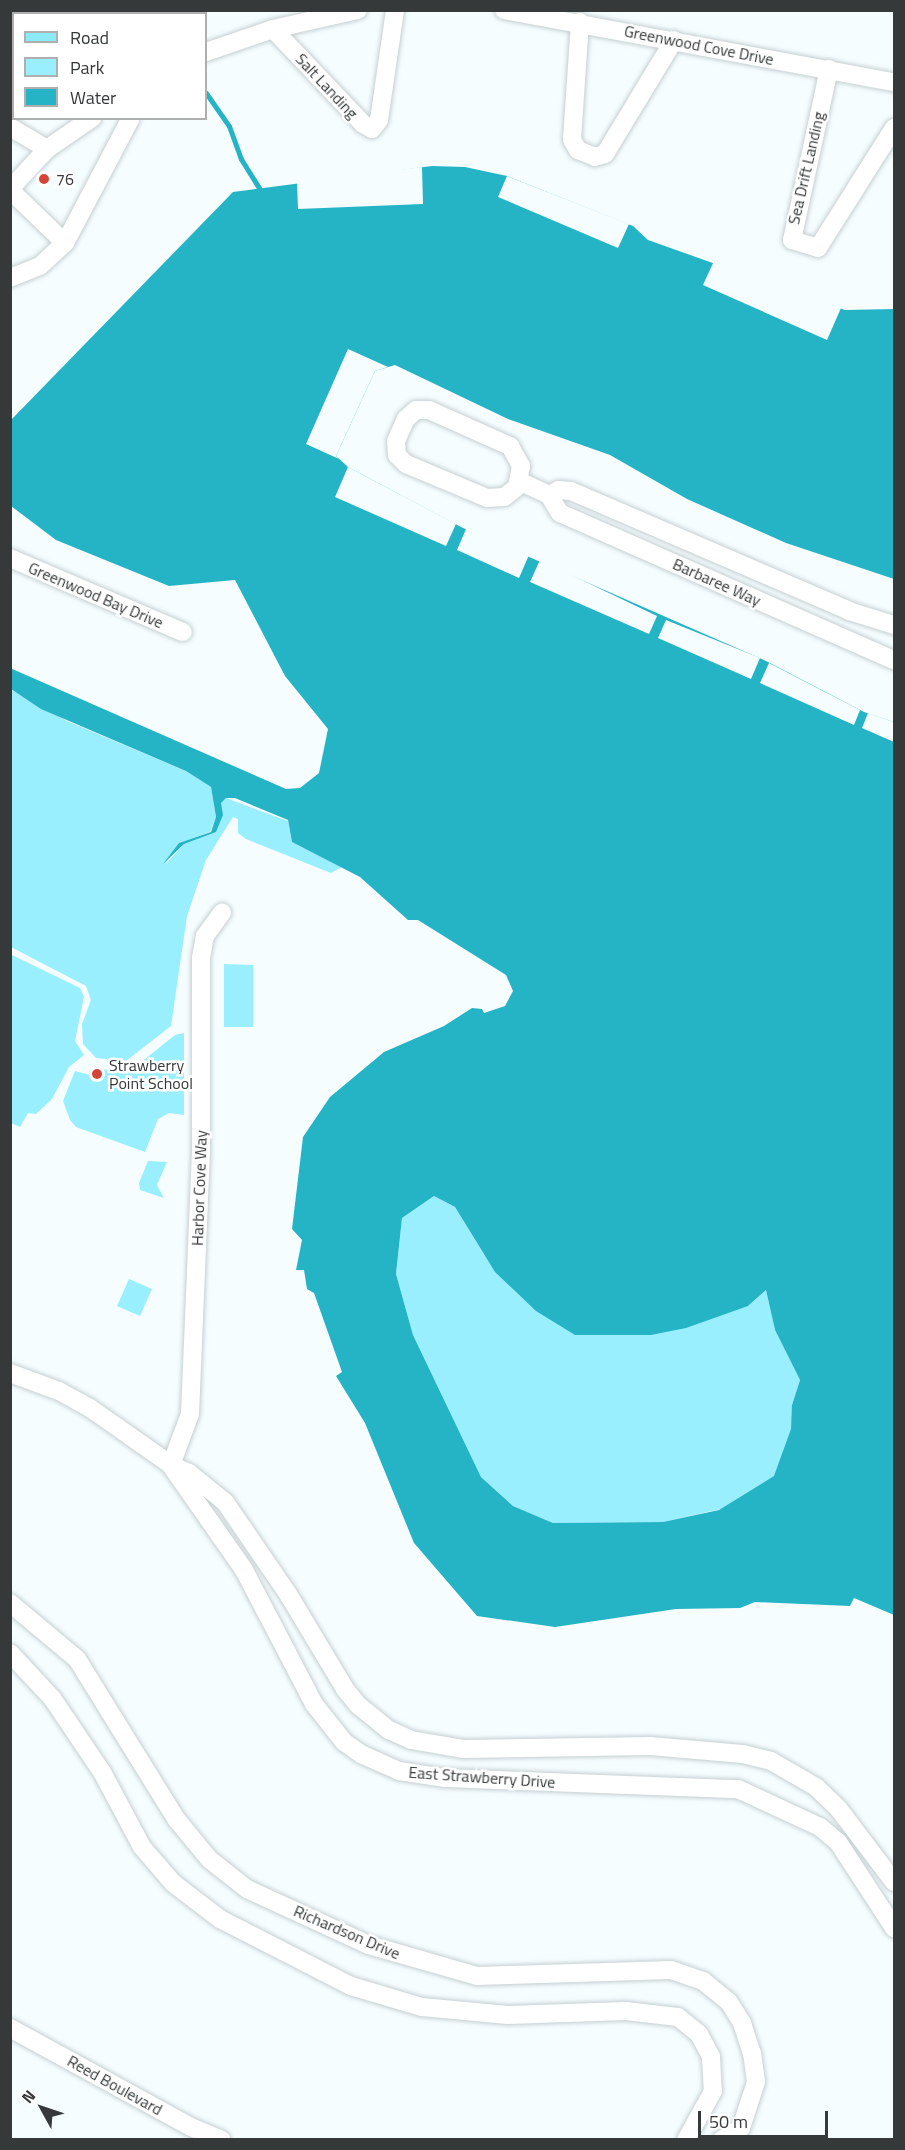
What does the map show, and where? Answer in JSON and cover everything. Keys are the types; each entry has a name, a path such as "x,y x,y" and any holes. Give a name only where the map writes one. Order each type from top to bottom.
{"street":[{"path":"207,52 273,29 358,10"},
{"name":"Salt Landing","path":"273,29 363,124 372,129 379,120 395,10"},
{"name":"Greenwood Cove Drive","path":"504,10 580,22 894,82"},
{"path":"580,22 572,140 578,150 595,157 605,154 674,40"},
{"name":"Sea Drift Landing","path":"829,69 792,240 818,248 894,128"},
{"path":"65,243 10,190 46,149 89,120"},
{"path":"10,278 40,266 65,243 130,120"},
{"path":"10,127 46,149"},
{"path":"429,410 510,446 520,460 519,482 504,497 482,497 406,464 397,455 396,441 410,414 429,410"},
{"name":"Barbaree Way","path":"519,482 549,495 560,513 894,660"},
{"name":"Barbaree Way","path":"549,495 559,490 571,490 849,611 894,625"},
{"name":"Greenwood Bay Drive","path":"10,558 183,632"},
{"name":"Harbor Cove Way","path":"171,1465 190,1414 201,1154 201,957 206,936 222,913"},
{"name":"East Strawberry Drive","path":"10,1373 59,1391 90,1408 171,1465 189,1473 225,1502 288,1594 345,1689 365,1711 389,1730 411,1740 464,1749 650,1746 743,1754 771,1761 816,1787 838,1808 894,1882"},
{"name":"East Strawberry Drive","path":"171,1465 244,1570 314,1704 344,1742 361,1754 399,1771 445,1778 738,1789 820,1827 838,1842 894,1928"},
{"name":"Richardson Drive","path":"10,1603 77,1659 177,1820 209,1859 247,1889 369,1945 477,1976 671,1970 703,1981 729,2002 742,2023 752,2053 756,2082 741,2128 721,2139"},
{"path":"10,1653 52,1698 102,1772 142,1847 173,1883 220,1919 351,1986 422,2007 508,2015 626,2012 678,2016 699,2034 711,2057 713,2091 686,2139"},
{"name":"Reed Boulevard","path":"10,2028 191,2127 221,2139"}],"green space":[{"path":"10,689 67,721 186,771 211,787 216,817 210,832 179,843 165,865 184,844 216,832 221,803 226,798 288,821 292,842 342,867 331,873 246,839 238,833 238,819 233,817 206,860 187,916 171,1026 126,1061 96,1058 83,1044 82,1024 91,1000 86,986 11,947"},
{"path":"10,954 80,988 84,997 75,1041 84,1055 69,1067 52,1099 36,1114 28,1113 20,1127 11,1123"},
{"path":"224,964 253,965 253,1027 224,1027"},
{"path":"184,1033 184,1115 169,1113 158,1119 145,1152 76,1127 70,1120 63,1101 75,1071 90,1075 98,1069 122,1071 145,1059 175,1035"},
{"path":"148,1161 167,1162 157,1185 164,1198 140,1190 139,1183"},
{"path":"434,1196 455,1207 485,1256 748,1306 766,1290 775,1330 800,1380 792,1405 796,1492 663,1522 553,1523 513,1506 481,1477 413,1335 396,1274 402,1218"},
{"path":"129,1279 152,1289 140,1316 117,1306"}],"water":[{"path":"432,166 465,167 507,176 633,226 648,240 845,310 894,309 894,579 786,543 687,499 610,455 508,419 395,365 375,371 336,456 348,467 463,528 766,661 864,712 894,722 894,1615 854,1598 850,1606 755,1602 740,1608 676,1609 555,1627 477,1616 414,1543 365,1423 336,1376 342,1372 314,1293 307,1289 304,1270 296,1270 302,1240 292,1229 303,1137 330,1097 384,1052 444,1026 472,1008 482,1009 484,1013 505,1006 513,991 506,975 418,920 408,920 360,877 292,842 288,820 235,798 226,798 221,803 223,815 216,832 184,844 163,864 179,843 211,832 216,817 211,787 186,771 41,709 11,689 10,668 286,789 300,788 319,773 328,729 285,676 235,580 169,586 56,540 11,506 10,421 233,192","holes":["434,1196 455,1207 495,1272 536,1311 575,1335 651,1335 686,1328 748,1306 766,1290 775,1330 800,1380 792,1405 791,1429 774,1476 719,1510 663,1522 553,1523 513,1506 481,1477 413,1335 396,1274 402,1218"]}],"pier":[{"path":"422,167 423,204 298,209 297,182"},
{"path":"507,176 629,224 618,248 498,197"},
{"path":"714,261 841,308 827,340 703,285"},
{"path":"348,349 388,367 375,371 336,456 339,459 306,444"},
{"path":"348,467 456,524 446,546 335,497"},
{"path":"466,529 529,555 519,578 457,550"},
{"path":"540,560 657,616 649,634 530,582"},
{"path":"666,620 760,658 751,679 658,638"},
{"path":"769,663 860,710 854,725 760,683"},
{"path":"868,713 894,722 894,742 862,728"}],"waterway":[{"path":"207,94 229,126 241,159 259,188"}],"place":[{"name":"76","path":"44,179"},
{"name":"Strawberry Point School","path":"97,1074"}]}
